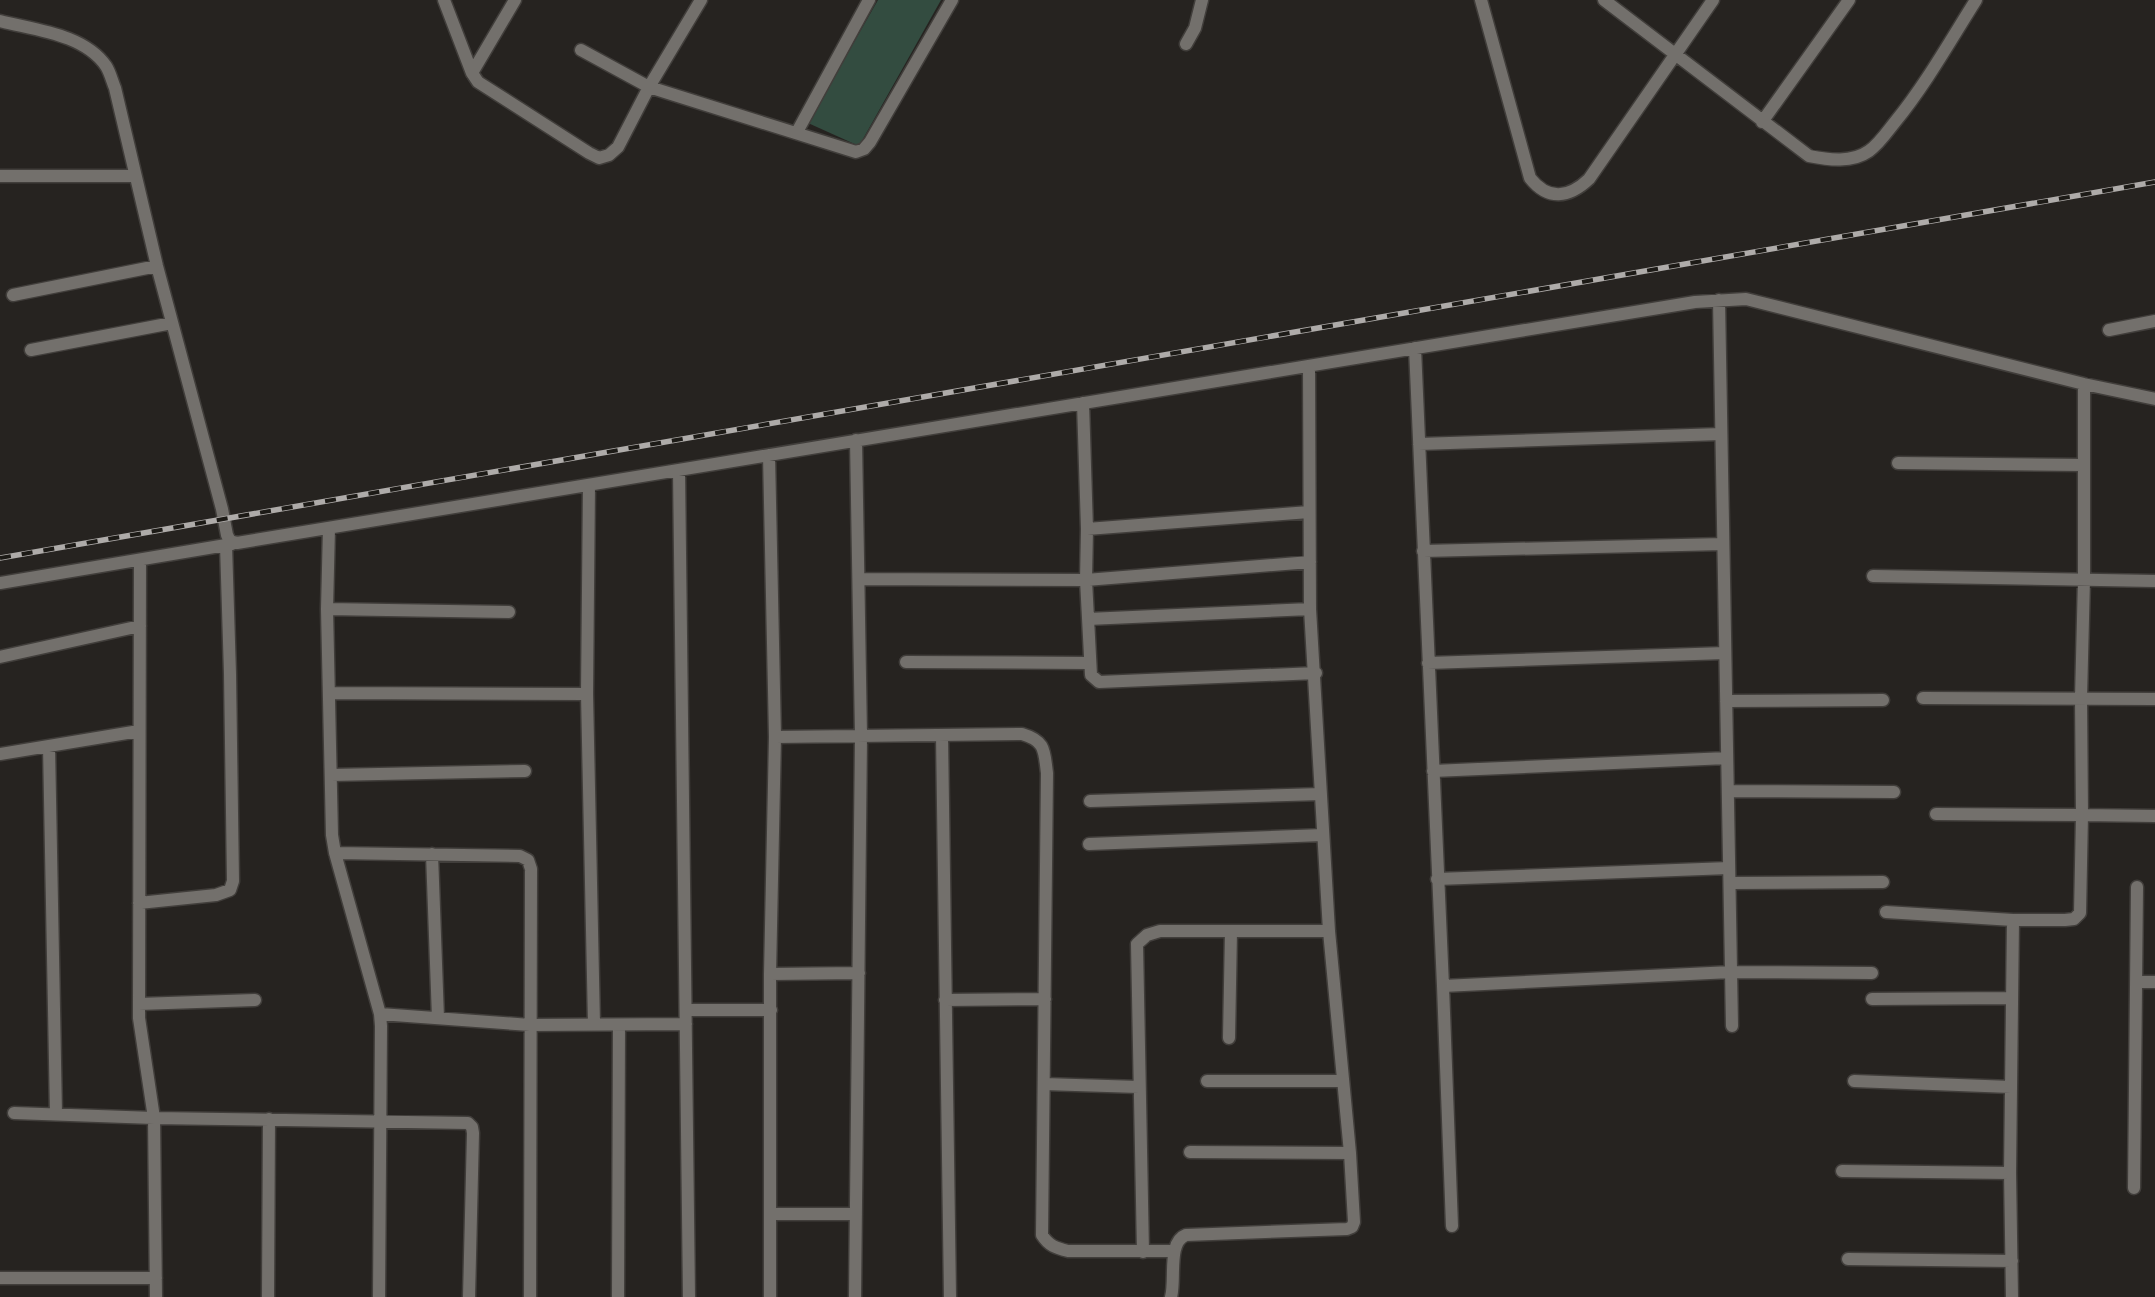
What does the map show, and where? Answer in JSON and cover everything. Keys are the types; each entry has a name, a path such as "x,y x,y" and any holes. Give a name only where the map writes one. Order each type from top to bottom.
{"street":[{"path":"444,0 472,73 478,82 599,158 609,155 618,147 648,87 701,0"},
{"path":"472,73 516,0"},
{"path":"797,132 870,0"},
{"path":"581,50 648,87 856,152 864,149 870,142 952,0"},
{"path":"1186,44 1195,28 1202,0"},
{"path":"1481,0 1530,178 1538,189 1551,194 1568,194 1579,189 1589,179 1713,0"},
{"path":"1604,0 1676,53 1762,122 1810,156 1828,160 1851,159 1869,151 1913,100 1976,0"},
{"path":"1762,122 1849,0"},
{"path":"0,21 63,37 86,46 108,68 115,88 156,266 227,535 231,544 230,674 233,881 230,890 216,895 139,903"},
{"path":"0,176 135,176"},
{"path":"14,295 156,266"},
{"path":"0,583 1695,302 1746,299 2084,384 2155,399"},
{"path":"1719,300 1732,1026"},
{"path":"2109,330 2155,321"},
{"path":"31,350 172,323"},
{"path":"1415,348 1437,880 1444,986 1452,1226"},
{"path":"1171,1297 1174,1252 1177,1241 1186,1235 1347,1229 1352,1227 1354,1222 1350,1153 1329,931 1316,673 1310,609 1308,366"},
{"path":"1886,912 2013,920 2065,920 2074,919 2080,913 2084,384"},
{"path":"1083,403 1088,529 1086,580 1091,675 1099,682 1316,673"},
{"path":"1419,444 1721,434"},
{"path":"855,1297 861,736 856,440"},
{"path":"769,455 775,737 770,974 770,1297"},
{"path":"1898,463 2084,465"},
{"path":"679,470 689,1297"},
{"path":"589,485 587,694 594,1024"},
{"path":"1088,529 1309,512"},
{"path":"329,528 329,693 334,853 380,1014 380,1297"},
{"path":"1423,551 1723,544"},
{"path":"140,560 140,1018 154,1118 156,1297"},
{"path":"858,579 1086,580 1310,562"},
{"path":"1873,576 2155,581"},
{"path":"328,609 509,612"},
{"path":"1088,618 1310,609"},
{"path":"0,657 140,626"},
{"path":"1428,663 1725,653"},
{"path":"906,662 1089,663"},
{"path":"329,693 587,694"},
{"path":"1923,698 2155,700"},
{"path":"1726,701 1883,700"},
{"path":"0,754 139,731"},
{"path":"775,737 1022,734 1036,738 1044,750 1047,773 1042,1235 1047,1243 1054,1248 1068,1252 1174,1252"},
{"path":"942,735 950,1297"},
{"path":"49,746 56,1114"},
{"path":"1433,772 1727,758"},
{"path":"331,775 525,772"},
{"path":"1728,791 1894,792"},
{"path":"1090,801 1321,794"},
{"path":"1936,814 2155,816"},
{"path":"1088,844 1323,835"},
{"path":"334,853 511,855 520,856 528,860 532,869 530,1297"},
{"path":"432,854 438,1018"},
{"path":"1437,880 1729,868"},
{"path":"1730,883 1883,882"},
{"path":"2134,1188 2137,887"},
{"path":"2012,1297 2010,1173 2013,920"},
{"path":"1143,1252 1137,944 1146,934 1160,931 1329,931"},
{"path":"1229,1038 1231,931"},
{"path":"1444,986 1731,972 1872,972"},
{"path":"770,974 858,973"},
{"path":"2137,982 2155,982"},
{"path":"1872,1000 2012,998"},
{"path":"946,1000 1045,999"},
{"path":"140,1004 255,1000"},
{"path":"686,1010 771,1010"},
{"path":"380,1014 530,1025 686,1024"},
{"path":"618,1297 619,1025"},
{"path":"1207,1081 1342,1081"},
{"path":"1854,1081 2011,1087"},
{"path":"1044,1084 1139,1088"},
{"path":"14,1113 154,1118 381,1122 462,1121 468,1123 472,1127 469,1297"},
{"path":"268,1297 269,1119"},
{"path":"1190,1152 1350,1153"},
{"path":"1842,1171 2010,1173"},
{"path":"771,1214 856,1214"},
{"path":"1848,1259 2012,1261"},
{"path":"0,1278 156,1278"}],"green space":[{"path":"878,0 941,0 859,146 808,123"}],"railway":[{"path":"0,558 2155,182"}]}
